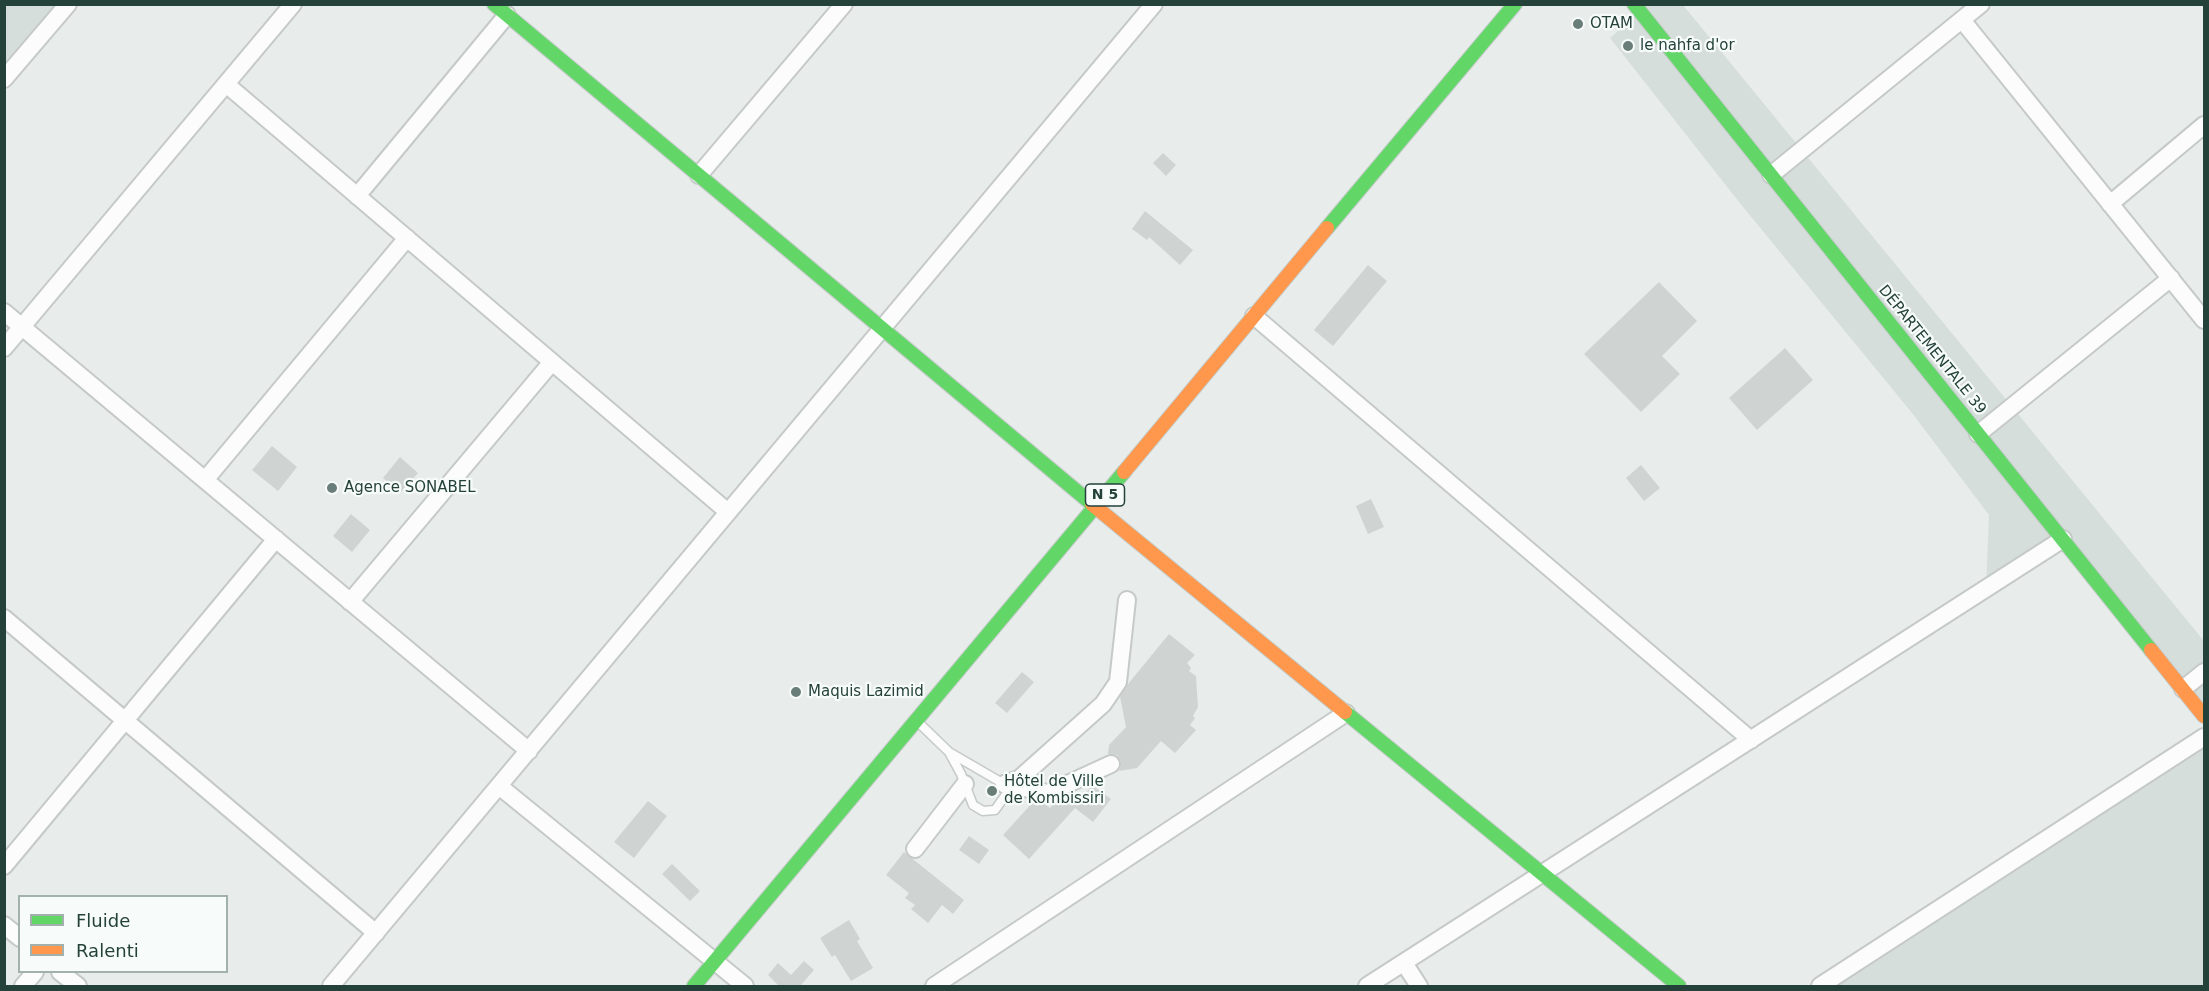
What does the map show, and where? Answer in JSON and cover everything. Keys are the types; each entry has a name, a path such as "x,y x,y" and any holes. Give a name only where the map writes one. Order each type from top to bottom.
{"main road":[{"name":"N 5","path":"694,987 1515,4"},
{"name":"DÉPARTEMENTALE 39","path":"1634,4 2205,716"},
{"path":"501,10 1095,507 1679,987"}],"street":[{"path":"4,80 68,4"},
{"path":"4,348 292,4"},
{"path":"699,176 844,4"},
{"path":"331,987 1154,4"},
{"path":"357,196 501,10"},
{"path":"1771,176 1971,10 2110,204 2205,320"},
{"path":"226,84 728,512"},
{"path":"2110,204 2205,125"},
{"path":"205,480 407,238"},
{"path":"1978,434 2170,278"},
{"path":"4,312 529,751"},
{"path":"1254,316 1751,740"},
{"path":"350,602 552,362"},
{"path":"4,866 276,539"},
{"path":"1367,987 2063,539"},
{"path":"1004,784 1019,779 1103,704 1114,688 1118,682 1127,600"},
{"path":"4,618 376,933"},
{"path":"2183,689 2205,672"},
{"path":"933,987 1346,713"},
{"path":"1820,987 2205,737"},
{"path":"1004,784 1048,793 1111,764"},
{"path":"915,849 965,784"},
{"path":"499,786 745,987"},
{"path":"4,925 18,936"},
{"path":"1404,963 1419,987"},
{"path":"23,987 34,973"},
{"path":"61,973 78,987"}],"lane":[{"path":"917,720 949,752 1004,784 1007,794 995,810 983,811 974,804 949,752"}],"shaded area":[{"path":"5,5 55,5 63,11 5,79"},
{"path":"1647,5 1683,5 2204,641 2204,716 2063,539 1986,588 1989,515 1912,413 1739,202 1610,38"},
{"path":"2204,737 2204,986 1820,986"}],"building":[{"path":"1163,153 1176,165 1166,176 1153,163"},
{"path":"1145,211 1193,250 1180,265 1149,237 1147,240 1132,229"},
{"path":"1368,265 1387,281 1333,346 1314,330"},
{"path":"1659,282 1697,321 1662,356 1680,374 1641,412 1584,354"},
{"path":"1785,348 1813,380 1757,430 1729,398"},
{"path":"272,446 297,467 278,491 252,470"},
{"path":"400,457 418,473 400,493 383,478"},
{"path":"1641,465 1660,488 1644,501 1626,478"},
{"path":"1371,499 1384,527 1368,534 1356,506"},
{"path":"351,514 370,530 352,552 333,536"},
{"path":"1169,634 1195,655 1187,663 1191,668 1189,671 1196,676 1198,707 1190,725 1196,730 1175,753 1161,741 1137,768 1119,771 1120,759 1117,755 1108,754 1109,745 1126,727 1120,697"},
{"path":"1022,672 1034,682 1007,713 995,703"},
{"path":"1092,785 1111,799 1093,822 1075,808 1029,859 1003,835 1034,801 1044,803 1050,808 1055,801 1075,792 1082,798"},
{"path":"648,801 667,816 634,858 614,842"},
{"path":"969,836 989,850 979,864 959,850"},
{"path":"904,852 964,900 953,914 942,905 928,923 911,909 915,905 905,898 909,893 886,875"},
{"path":"672,864 700,891 690,901 662,874"},
{"path":"849,920 860,939 857,941 873,968 851,981 835,955 832,957 820,938"},
{"path":"804,961 814,970 801,985 803,987 780,987 768,975 778,963 791,975"}],"traffic: fast":[{"path":"494,4 1092,504"},
{"path":"1327,228 1515,4"},
{"path":"1634,4 2151,650"},
{"path":"694,986 1124,472"},
{"path":"1345,712 1679,986"}],"traffic: slow":[{"path":"1124,472 1327,228"},
{"path":"1092,504 1345,712"},
{"path":"2151,650 2204,716"}],"place":[{"name":"OTAM","path":"1578,24"},
{"name":"le nahfa d'or","path":"1628,46"},
{"name":"Agence SONABEL","path":"332,488"},
{"name":"Maquis Lazimid","path":"796,692"},
{"name":"Hôtel de Ville de Kombissiri","path":"992,791"}]}
